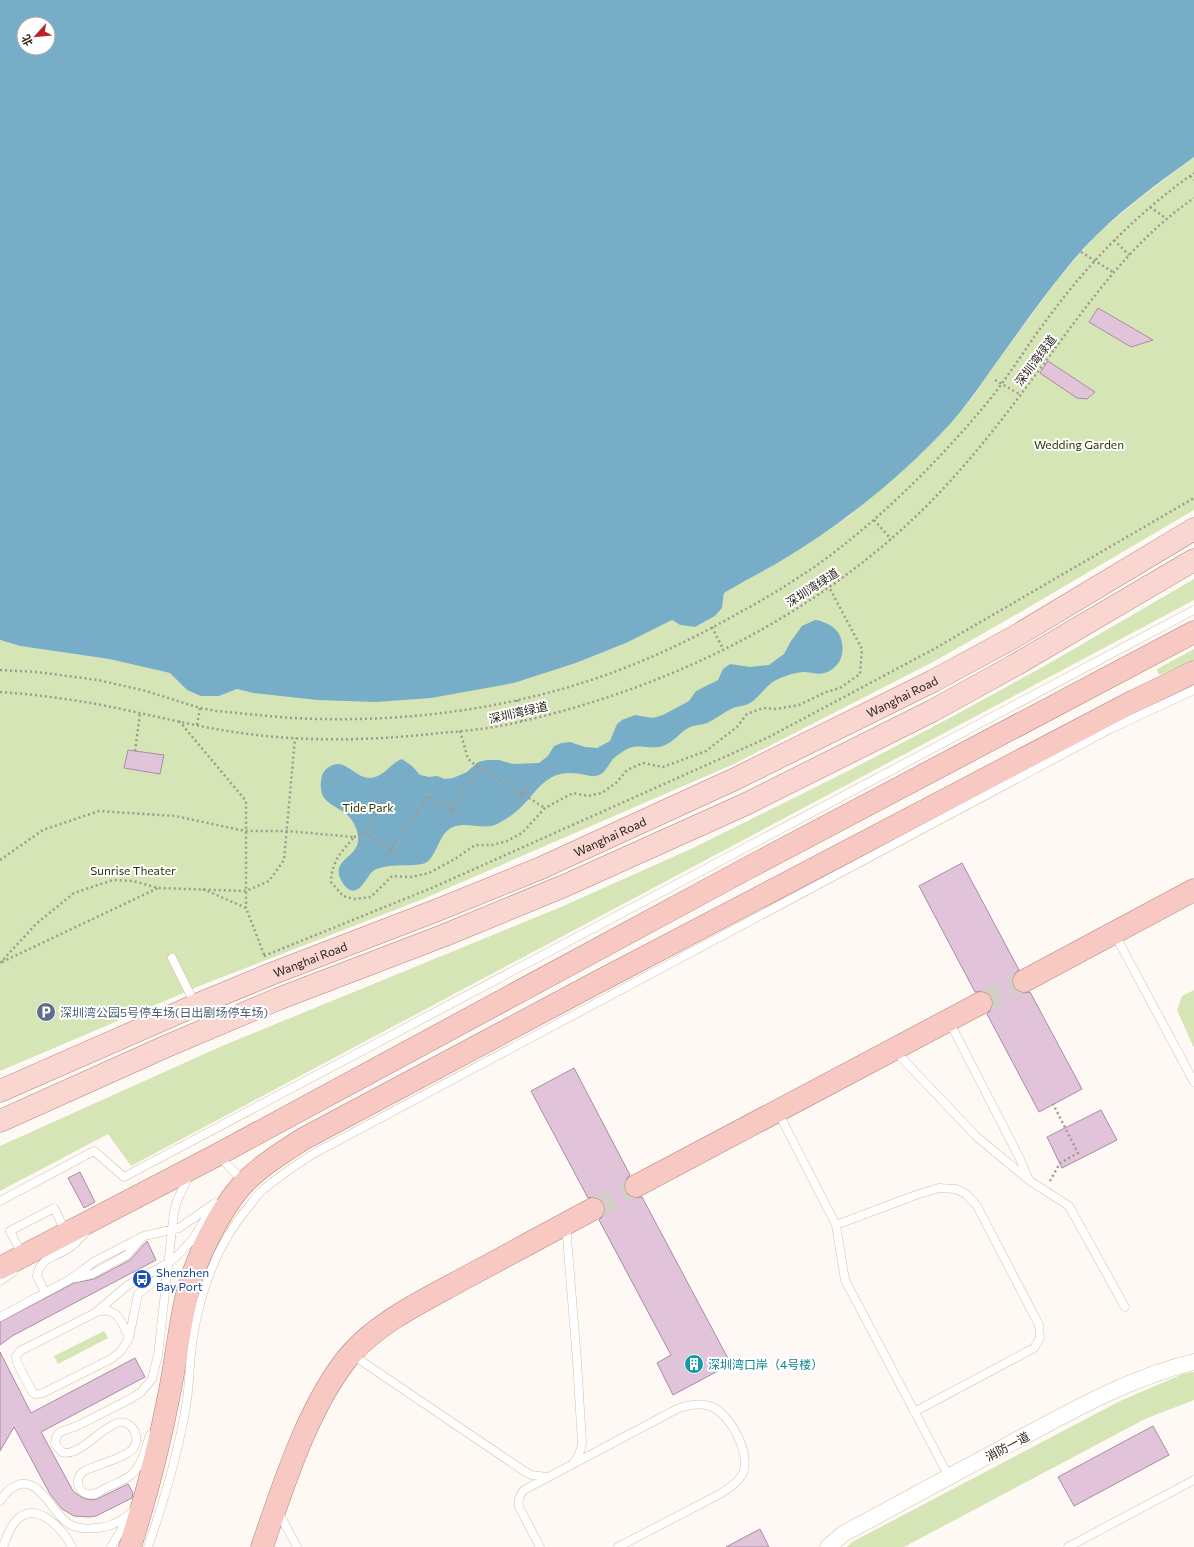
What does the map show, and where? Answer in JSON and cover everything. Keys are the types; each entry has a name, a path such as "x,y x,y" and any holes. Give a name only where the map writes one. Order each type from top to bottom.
{"highway":[{"path":"0,1268 31,1257 67,1233 217,1155 760,861 1194,632"},
{"path":"130,1547 149,1484 169,1394 184,1312 193,1273 209,1236 231,1194 283,1152 310,1136 599,981 1134,701 1194,672"},
{"path":"1024,981 1194,890"},
{"path":"636,1186 981,1003"},
{"path":"262,1547 298,1449 318,1404 336,1374 351,1354 374,1332 407,1309 594,1209"}],"main road":[{"name":"Wanghai Road","path":"0,1091 196,1005 268,965 435,912 542,868 735,779 927,684 1009,639 1194,529"},
{"path":"0,1121 278,999 445,935 564,886 746,804 952,700 1017,664 1194,560"}],"street":[{"name":"消防一道","path":"828,1547 843,1534 1066,1414 1130,1383 1173,1367 1194,1362"}],"lane":[{"path":"0,1201 94,1151 124,1178 1194,610"},
{"path":"148,1547 164,1498 178,1446 186,1406 193,1338 202,1292 211,1267 224,1241 240,1216 262,1190 285,1172 327,1146 1110,729 1194,690"},
{"path":"1114,932 1194,1082"},
{"path":"172,958 196,1005"},
{"path":"948,1020 1010,1138 1030,1181"},
{"path":"893,1049 978,1137 1030,1181 1070,1206 1125,1307"},
{"path":"777,1111 836,1224 845,1280 949,1477"},
{"path":"217,1155 231,1194"},
{"path":"169,1394 154,1423 135,1471 125,1479 91,1494 85,1493 80,1489 78,1482 80,1475 84,1471 133,1450 137,1442 136,1433 133,1428 126,1423 115,1424 70,1453 62,1452 55,1444 56,1437 60,1432 77,1426 132,1398 141,1392 152,1379 158,1355 168,1263 177,1201 192,1168"},
{"path":"836,1224 939,1188 956,1189 966,1194 976,1206 1039,1325 1040,1338 1034,1348 914,1412"},
{"path":"0,1317 44,1292 69,1280 92,1274 127,1255 144,1236 173,1230 184,1226 203,1211 231,1194"},
{"path":"168,1263 156,1280 138,1294 129,1338 121,1351 111,1359 43,1393 33,1393 17,1363 17,1354 20,1351 95,1313 128,1285 168,1263 184,1250 231,1194"},
{"path":"0,1281 31,1257 10,1231 54,1208 67,1233"},
{"path":"44,1292 37,1276 40,1265 73,1245 103,1214"},
{"path":"566,1224 582,1443 578,1458 571,1465"},
{"path":"95,1313 108,1310 113,1312 121,1321 129,1338"},
{"path":"351,1354 524,1471 531,1475 547,1477"},
{"path":"540,1547 519,1507 518,1500 524,1490 685,1406 693,1404 711,1406 718,1410 732,1426 742,1445 745,1457 743,1472 735,1484 720,1494 618,1547"},
{"path":"1068,1547 1194,1480"},
{"path":"0,1501 10,1489 15,1486 30,1484 40,1491 61,1518 70,1525 93,1529 119,1522 131,1514"},
{"path":"111,1547 131,1514 141,1501 149,1484"},
{"path":"276,1506 297,1547"},
{"path":"2,1547 13,1523 22,1515 32,1512 42,1515 52,1522 68,1539 72,1547"}],"path":[{"path":"0,670 37,672 98,680 146,691 179,703 217,711 321,720 365,719 471,709 518,700 571,686 614,672 659,653 760,601 830,555 874,520 922,474 982,409 1049,316 1075,282 1094,261 1114,240 1150,207 1194,173"},
{"path":"1190,176 1194,180"},
{"name":"深圳湾绿道","path":"0,692 39,695 255,735 295,738 373,739 483,729 522,722 622,692 676,672 723,649 798,608 858,566 891,539 940,492 968,461 1021,395 1113,272 1167,219 1194,198"},
{"path":"1150,207 1167,219"},
{"path":"1114,240 1129,255"},
{"path":"1081,252 1113,272"},
{"path":"995,380 1021,395"},
{"path":"179,721 246,801 246,908 268,965 434,887 769,737 934,649 1194,498"},
{"path":"874,520 891,539"},
{"path":"354,836 336,860 332,872 331,882 343,896 354,899 371,897 392,876 411,877 430,874 475,845 492,845 507,841 522,833 545,808 573,793 588,796 602,793 617,782 627,770 643,763 663,767 706,751 737,727 747,714 763,708 776,709 799,705 826,692 840,688 860,674 862,650 829,587"},
{"path":"712,627 723,649"},
{"path":"518,700 522,722"},
{"path":"197,725 200,708"},
{"path":"135,751 140,714"},
{"path":"460,731 468,759 478,768 545,808"},
{"path":"0,963 36,924 74,893 113,880 133,881 158,888 201,888 246,891 269,881 284,860 295,738"},
{"path":"446,817 478,768"},
{"path":"517,802 533,776"},
{"path":"386,857 409,820 417,814 428,796 460,815"},
{"path":"364,834 384,799"},
{"path":"372,802 380,806"},
{"path":"0,860 43,830 99,811 174,816 246,831 287,831 354,836 364,834 398,854"},
{"path":"0,963 158,888"},
{"path":"201,888 246,908"},
{"path":"1045,1191 1060,1163 1078,1153 1053,1104"}],"green space":[{"path":"1194,157 1194,510 933,662 734,764 423,899 207,983 0,1071 0,640 20,646 109,659 171,673 187,690 219,696 237,689 253,693 514,683 576,663 626,643 672,620 680,625 695,627 715,616 722,608 724,593 784,559 848,517 922,451 972,398 1058,279 1098,233 1140,198"},
{"path":"1194,579 1194,600 131,1166 108,1134 0,1191 0,1146 222,1046 561,907 693,848 850,770 946,720 1048,664"},
{"path":"1194,649 1194,660 1160,675 1158,673 1157,669"},
{"path":"1194,990 1194,1048 1177,1010 1182,996"},
{"path":"104,1331 108,1338 58,1364 54,1356"},
{"path":"1194,1372 1194,1400 1145,1419 904,1547 847,1547 852,1542 1120,1401 1183,1374"}],"water":[{"path":"0,0 1194,0 1194,157 1123,211 1096,235 1071,262 961,411 932,443 872,498 828,530 784,559 724,593 722,608 715,616 695,627 680,625 672,620 626,643 576,663 514,683 431,698 376,702 317,700 253,693 237,689 219,696 201,696 187,690 170,673 109,659 20,646 0,640"},
{"path":"815,620 833,627 842,641 842,655 835,667 828,672 818,674 805,672 798,673 776,680 750,703 733,708 707,723 690,727 665,745 660,747 632,747 627,749 611,761 605,770 599,775 592,776 568,773 552,777 541,785 517,811 499,823 489,826 461,825 450,828 446,832 431,858 424,864 388,866 374,870 360,888 354,891 347,888 342,881 339,873 339,867 355,849 358,843 358,836 356,827 351,819 326,800 323,795 321,789 321,778 324,771 330,766 338,764 342,765 364,777 369,778 379,776 397,761 402,759 412,766 420,775 429,777 437,776 445,779 453,778 467,772 478,762 487,760 499,760 513,764 539,763 548,756 554,746 562,743 570,742 585,747 597,748 610,741 617,724 622,720 635,715 653,718 663,715 689,701 696,691 718,680 723,669 730,664 750,667 769,665 784,654 802,626"}],"building":[{"path":"1098,308 1153,340 1131,347 1089,322"},
{"path":"1048,361 1095,392 1087,399 1077,398 1040,373"},
{"path":"128,750 164,755 160,774 124,768"},
{"path":"962,863 1019,970 1013,975 1013,987 1018,992 1030,992 1082,1089 1039,1112 987,1014 991,1010 993,1004 992,997 987,992 975,992 919,886"},
{"path":"574,1068 630,1175 626,1179 624,1185 625,1192 630,1197 642,1197 731,1364 673,1395 657,1363 671,1355 599,1220 603,1216 605,1210 604,1203 599,1198 588,1198 531,1091"},
{"path":"1101,1110 1117,1140 1062,1168 1047,1137"},
{"path":"80,1172 95,1202 84,1208 68,1178"},
{"path":"147,1241 156,1260 12,1336 0,1345 0,1322 74,1283 94,1279 130,1260"},
{"path":"0,1352 31,1413 135,1358 145,1377 41,1432 73,1491 81,1497 90,1500 97,1499 128,1484 133,1493 132,1498 96,1516 74,1516 62,1509 50,1494 14,1427 0,1451"},
{"path":"1153,1426 1169,1455 1074,1506 1058,1477"},
{"path":"760,1529 769,1547 726,1547"}],"tunnel":[{"path":"981,1003 1024,981"},
{"path":"593,1209 636,1186"}],"place":[{"name":"深圳湾公园5号停车场(日出剧场停车场)","path":"46,1012"},
{"name":"Shenzhen Bay Port","path":"142,1279"},
{"name":"深圳湾口岸（4号楼）","path":"694,1364"}],"park label":[{"name":"Wedding Garden","path":"1079,444"},
{"name":"Tide Park","path":"368,807"},
{"name":"Sunrise Theater","path":"133,870"}]}
